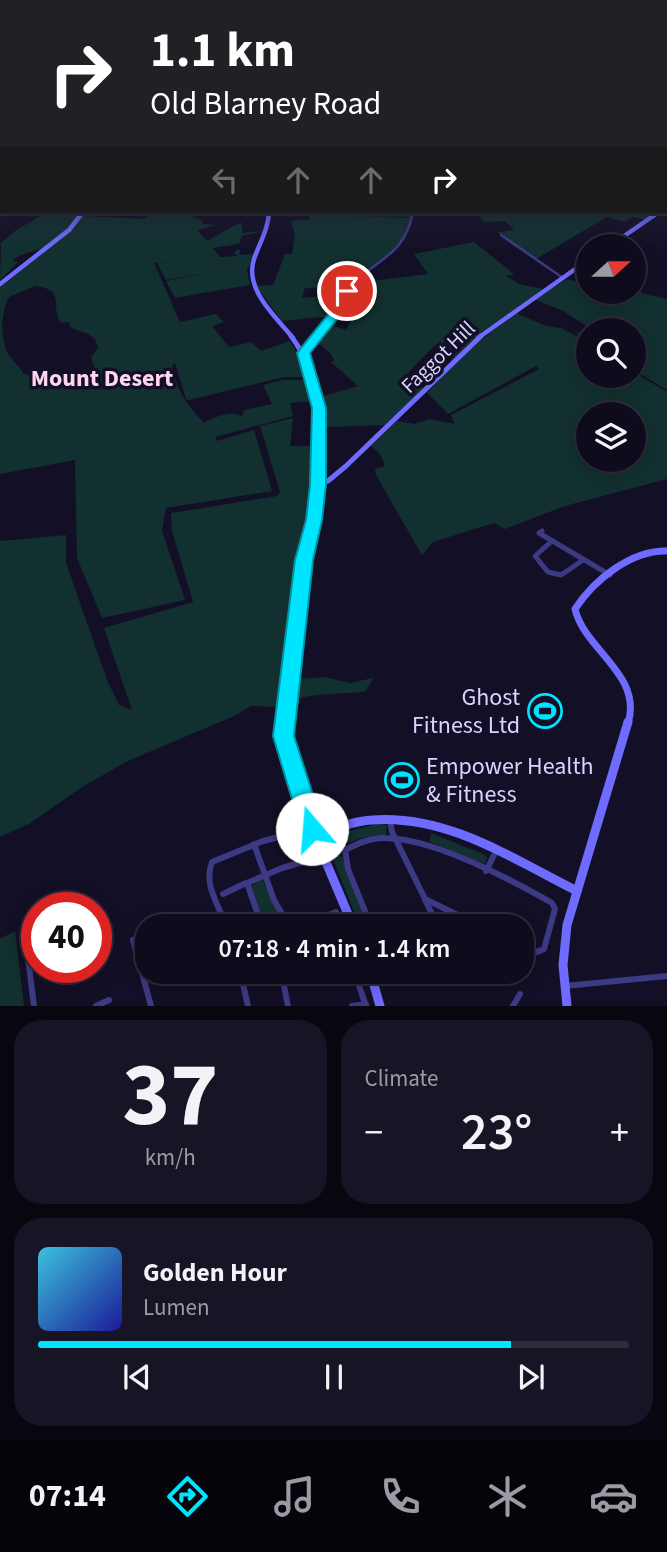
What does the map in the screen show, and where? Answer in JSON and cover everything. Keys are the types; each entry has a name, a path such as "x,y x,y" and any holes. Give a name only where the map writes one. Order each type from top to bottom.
{"street":[{"path":"0,284 69,230 81,214"},
{"path":"269,214 265,235 251,266 251,277 254,288 304,353 319,408 318,485 314,520 304,560 284,736 314,832 349,914"},
{"path":"304,353 337,313 351,287 383,262 404,237 413,214"},
{"path":"627,234 656,214"},
{"path":"501,235 563,278"},
{"name":"Faggot Hill","path":"318,485 328,481 346,466 471,344 576,269"},
{"path":"542,531 539,533 610,576"},
{"path":"552,541 535,556 550,574 564,574 583,559"},
{"path":"567,1006 565,941 577,891 630,723 630,695 616,665 581,626 575,614 579,602 640,552 653,549 667,551"},
{"path":"390,820 395,839 432,914"},
{"path":"221,914 209,883 208,868 212,862 254,844 363,822 390,820 434,826 496,851 577,891"},
{"path":"366,914 348,869 345,850 356,844 382,838 395,839 441,850 554,906 544,948 534,951"},
{"path":"254,844 274,900 282,914"},
{"path":"486,871 496,851"},
{"path":"223,894 266,874 313,859"},
{"path":"247,883 258,914"},
{"path":"425,899 456,914"},
{"path":"133,940 151,1006"},
{"path":"565,986 667,976"},
{"path":"31,983 34,1006"},
{"path":"244,984 248,1006"},
{"path":"282,984 288,1006"},
{"path":"352,1006 366,1005 360,984"},
{"path":"374,984 380,1006"},
{"path":"514,1005 520,993"},
{"path":"96,1006 109,1000"}],"green space":[{"path":"44,214 79,214 49,245 12,261 18,262 0,280 1,243"},
{"path":"147,214 193,214 195,218 202,220 203,224 217,225 197,230 207,241 241,222 243,233 264,231 242,236 239,244 213,248 220,257 238,256 234,254 236,250 241,250 239,255 254,254 247,270 250,285 175,298 166,281 207,273 166,280 157,263 173,261 154,263 180,322 216,314 224,322 212,326 229,347 251,342 261,351 289,341 308,377 284,377 189,400 186,399 175,363 172,365 180,390 187,403 204,423 223,415 242,416 244,410 272,404 263,385 282,380 308,380 315,401 290,403 293,416 215,437 217,441 254,430 272,491 166,508 162,531 185,600 102,618 77,558 75,460 0,474 0,287 71,230 83,216 144,219","holes":["35,286 51,291 56,299 56,310 61,323 69,322 70,327 91,336 96,343 98,348 91,357 94,367 89,376 67,379 24,374 7,352 2,324 9,297"]},
{"path":"412,214 412,217 349,216 411,218 409,226 403,226 408,228 402,238 388,255 345,292 324,295 324,289 305,288 302,298 344,294 332,316 282,321 256,286 273,285 285,254 292,254 295,236 291,221 310,219 308,215"},
{"path":"476,214 653,214 646,220 633,217 625,222 607,217 536,259 497,232 514,230 505,221 485,222"},
{"path":"474,242 514,274 506,276 519,284 544,289 479,334 453,360 435,345 408,373 424,389 385,425 326,427 326,411 320,397 358,386 331,362 334,361 331,354 321,345 315,345 331,325 346,330 363,299 379,297 363,282 428,274 414,254"},
{"path":"567,279 576,281 576,304 646,304 646,294 667,299 667,390 646,377 646,318 576,319 534,299"},
{"path":"516,313 546,326 561,328 576,336 576,388 646,388 646,379 667,392 667,479 565,506 505,529 494,523 433,542 422,555 376,475 375,469 385,466 380,454 371,446 397,421 415,424 429,419 455,424 451,415 539,369 536,366 448,414 427,393 465,352"},
{"path":"293,418 290,446 316,446 311,520 300,560 280,707 251,706 234,716 128,761 82,787 29,824 0,837 0,541 66,535 66,563 107,680 119,705 132,710 104,628 193,602 172,531 171,513 277,496 280,492 260,426"},
{"path":"325,677 350,683 373,678 366,691 297,699 301,679"},
{"path":"377,824 387,825 386,835 362,838 342,845 336,834"},
{"path":"431,833 483,854 487,857 485,864 430,842"},
{"path":"335,838 364,914 355,914 331,855"},
{"path":"262,879 279,914 261,914 250,887"},
{"path":"15,931 24,1006 0,1006 0,939"}],"place":[{"name":"Ghost Fitness Ltd","path":"545,711"},
{"name":"Empower Health & Fitness","path":"402,780"}],"district":[{"name":"Mount Desert","path":"102,378"}],"route":[{"path":"312,829 284,741 304,560 314,520 318,485 319,408 304,353 337,313 347,291"}]}
